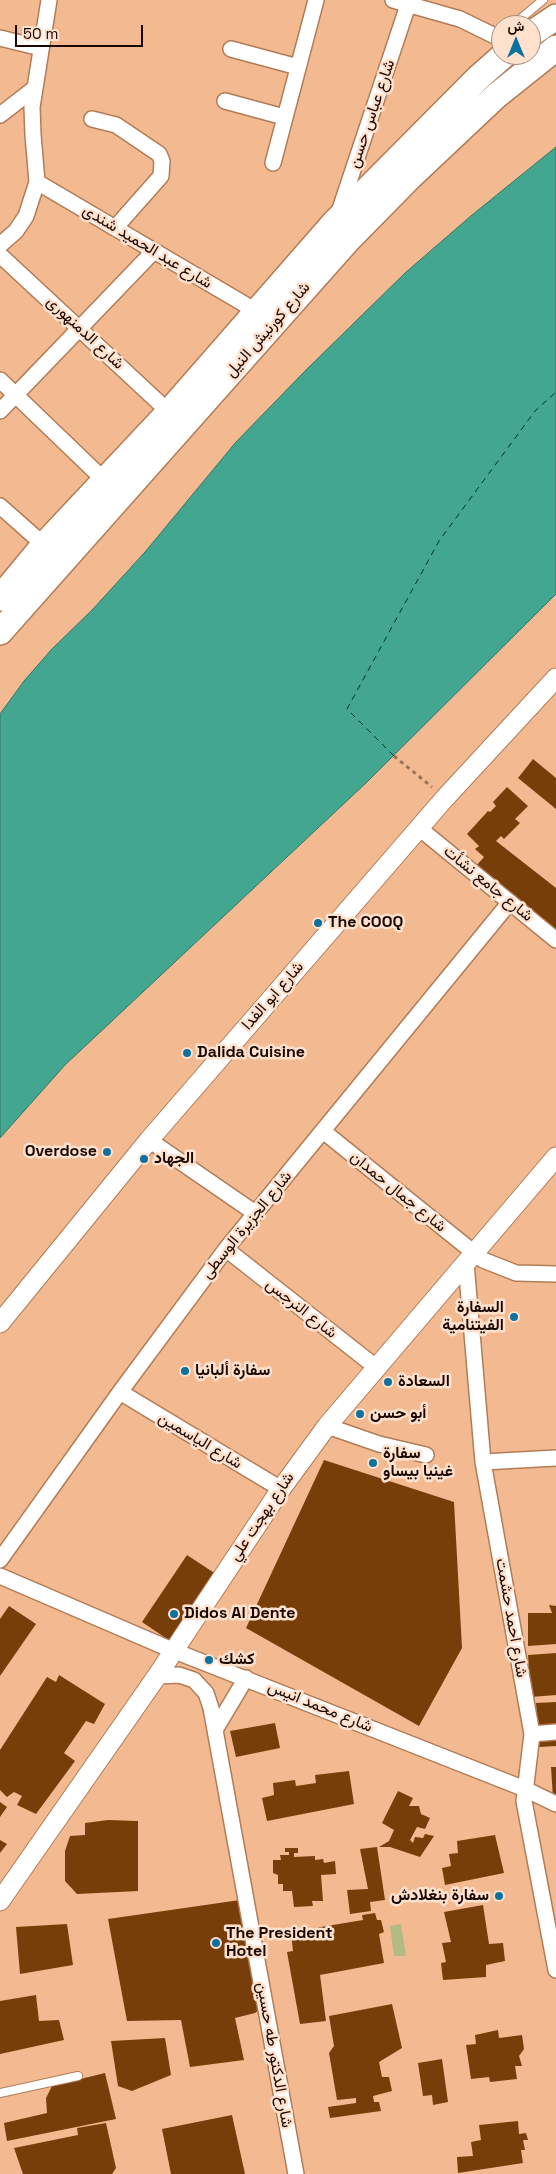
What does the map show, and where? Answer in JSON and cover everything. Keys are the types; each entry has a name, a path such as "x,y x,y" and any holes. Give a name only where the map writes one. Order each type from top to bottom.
{"main road":[{"path":"541,27 556,17"},
{"name":"شارع كورنيش النيل","path":"541,55 556,48"},
{"name":"شارع كورنيش النيل","path":"0,598 44,545 169,412 335,222 478,78 491,58"},
{"name":"شارع كورنيش النيل","path":"0,632 348,240 410,177 496,96 523,65"},
{"path":"478,78 496,96"}],"street":[{"path":"0,245 16,231 26,216 37,182 32,135 32,107 49,0"},
{"path":"272,163 316,0"},
{"path":"393,0 460,19 491,36"},
{"name":"شارع عباس حسن","path":"335,222 408,5"},
{"path":"0,38 41,48"},
{"path":"231,49 298,67"},
{"path":"0,115 35,88"},
{"path":"225,101 284,117"},
{"path":"92,119 116,125 159,154 162,161 161,176 115,228"},
{"name":"شارع عبد الحميد شندى","path":"37,182 256,311"},
{"path":"0,411 153,252"},
{"name":"شارع الدمنهورى","path":"0,255 169,412"},
{"path":"0,380 104,480"},
{"path":"0,506 44,545"},
{"name":"شارع ابو الفدا","path":"0,1323 149,1140 445,798 556,678"},
{"name":"شارع جامع نشأت","path":"419,828 556,940"},
{"name":"شارع الجزيرة الوسطى","path":"0,1560 120,1392 226,1249 510,902"},
{"name":"شارع جمال حمدان","path":"323,1131 469,1258 516,1273 556,1274"},
{"path":"149,1140 255,1213"},
{"name":"شارع بهجت علي","path":"1,1898 157,1676 172,1650 281,1489 327,1426 556,1157"},
{"name":"شارع النرجس","path":"226,1249 376,1368"},
{"name":"شارع احمد حشمت","path":"469,1258 483,1462 532,1734 524,1801 556,1970"},
{"name":"شارع الياسمين","path":"120,1392 281,1489"},
{"path":"327,1426 379,1444 426,1455"},
{"path":"483,1462 556,1458"},
{"name":"شارع محمد انيس","path":"0,1576 172,1650 525,1789 556,1804"},
{"name":"شارع الدكتور طه حسين","path":"157,1676 179,1675 194,1680 206,1693 215,1730 296,2174"},
{"path":"215,1730 246,1678"},
{"path":"532,1734 556,1732"}],"lane":[{"path":"525,15 543,0"},
{"path":"0,2093 78,2076"}],"path":[{"path":"394,756 445,798"}],"green space":[{"path":"401,1924 406,1956 394,1956 390,1926"}],"water":[{"path":"556,147 556,594 366,783 65,1065 0,1138 0,714 24,681 51,650 93,609 145,552 236,442 305,371 405,273 472,215"}],"building":[{"path":"533,759 556,778 556,809 518,778"},
{"path":"507,787 528,806 515,819 520,823 504,839 501,836 496,841 556,888 556,932 476,866 484,857 475,849 479,846 467,834 488,811 490,812 496,806 493,802"},
{"path":"324,1460 454,1502 462,1648 419,1726 246,1628"},
{"path":"187,1555 222,1578 176,1645 142,1622"},
{"path":"549,1605 556,1606 556,1644 528,1646 528,1613 552,1613"},
{"path":"9,1606 36,1624 0,1676 0,1619"},
{"path":"556,1653 556,1695 531,1697 528,1655"},
{"path":"59,1675 105,1704 94,1724 86,1721 64,1753 75,1761 36,1814 17,1805 22,1796 14,1792 7,1797 0,1790 0,1750 47,1677 56,1682"},
{"path":"556,1702 556,1746 539,1747 536,1703"},
{"path":"275,1723 280,1748 236,1757 230,1731"},
{"path":"551,1767 556,1767 556,1799 553,1798"},
{"path":"349,1771 354,1804 267,1821 262,1798 274,1795 273,1783 295,1780 296,1786 316,1783 315,1775"},
{"path":"398,1791 413,1798 409,1806 419,1806 421,1814 430,1818 425,1829 417,1827 410,1840 413,1843 415,1837 423,1838 425,1834 434,1836 420,1857 390,1847 379,1847 389,1841 394,1830 382,1823"},
{"path":"0,1802 7,1807 0,1817"},
{"path":"108,1820 138,1821 138,1891 77,1894 65,1881 65,1851 70,1836 85,1835 85,1823"},
{"path":"495,1835 504,1873 445,1885 442,1868 451,1866 449,1854 458,1853 457,1841"},
{"path":"0,1840 7,1844 0,1853"},
{"path":"377,1847 385,1900 370,1902 371,1911 350,1914 347,1890 368,1889 360,1849"},
{"path":"285,1848 298,1848 298,1853 294,1853 294,1857 315,1856 315,1860 323,1859 324,1863 335,1861 336,1874 321,1875 323,1901 312,1901 313,1906 294,1907 292,1891 283,1891 283,1884 278,1884 278,1875 273,1873 273,1860 281,1860 280,1855 289,1855 289,1852 285,1852"},
{"path":"240,1900 260,2009 255,2013 235,2018 244,2060 190,2067 181,2020 127,2021 108,1919"},
{"path":"483,1905 489,1944 503,1943 505,1961 486,1965 486,1977 443,1980 441,1963 446,1962 442,1943 451,1942 444,1912"},
{"path":"375,1913 377,1920 381,1920 384,1932 379,1934 384,1963 320,1975 326,2021 300,2024 287,1952 293,1951 291,1932 363,1920 362,1915"},
{"path":"67,1924 73,1965 20,1974 16,1927"},
{"path":"36,1995 39,2021 59,2020 64,2040 0,2054 0,2001"},
{"path":"392,2004 402,2048 379,2062 382,2077 389,2077 392,2091 373,2096 374,2102 379,2102 381,2111 330,2118 328,2107 356,2103 356,2098 337,2100 329,2053 334,2046 329,2016"},
{"path":"498,2030 499,2038 522,2035 524,2049 519,2056 522,2066 515,2066 517,2079 490,2082 489,2077 471,2079 466,2045 476,2044 475,2035"},
{"path":"165,2038 171,2075 132,2091 118,2086 111,2041"},
{"path":"442,2059 448,2102 433,2105 432,2095 423,2096 418,2063"},
{"path":"105,2073 116,2119 7,2141 4,2123 47,2113 46,2098 52,2086"},
{"path":"232,2115 245,2174 171,2174 162,2129"},
{"path":"518,2121 519,2134 526,2133 528,2140 523,2140 525,2150 521,2150 523,2163 458,2173 457,2157 473,2156 471,2142 481,2140 479,2125"},
{"path":"106,2123 116,2168 112,2174 23,2174 14,2148 78,2135 77,2128"}],"ferry route":[{"path":"394,756 347,709 439,541 535,411 556,392"}],"place":[{"name":"The COOQ","path":"318,923"},
{"name":"Dalida Cuisine","path":"187,1053"},
{"name":"Overdose","path":"107,1152"},
{"name":"الجهاد","path":"144,1159"},
{"name":"السفارة الفيتنامية","path":"514,1317"},
{"name":"سفارة ألبانيا","path":"185,1371"},
{"name":"السعادة","path":"388,1382"},
{"name":"أبو حسن","path":"360,1414"},
{"name":"سفارة غينيا بيساو","path":"373,1463"},
{"name":"Didos Al Dente","path":"174,1614"},
{"name":"كشك","path":"209,1660"},
{"name":"سفارة بنغلادش","path":"499,1896"},
{"name":"The President Hotel","path":"216,1943"}]}
